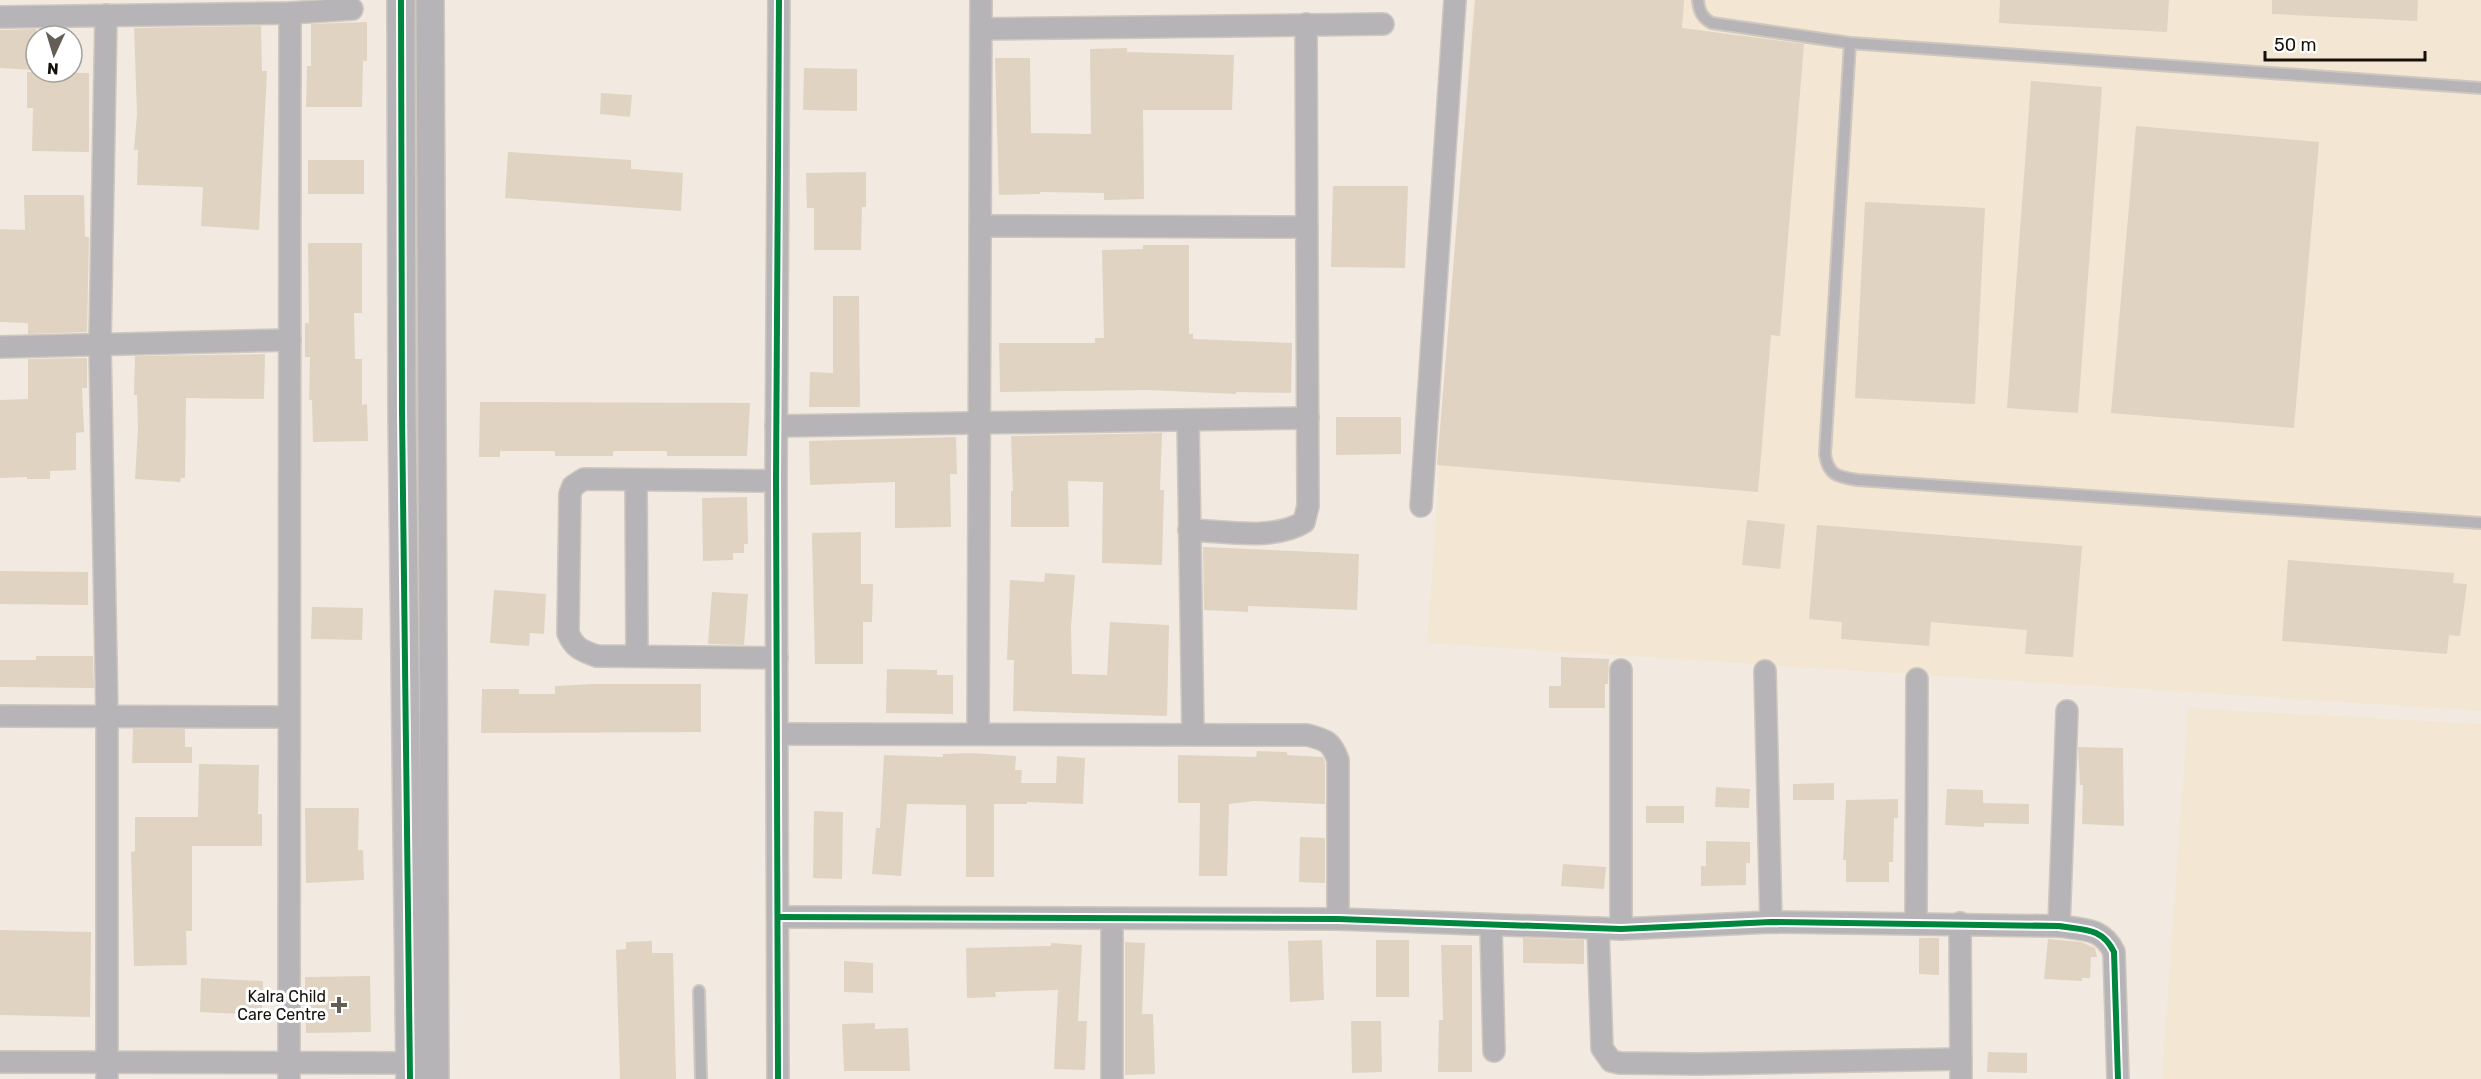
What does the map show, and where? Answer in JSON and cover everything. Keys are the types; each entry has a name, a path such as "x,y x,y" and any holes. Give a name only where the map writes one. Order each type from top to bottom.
{"street":[{"path":"0,1062 107,1071 410,1071 401,0"},
{"path":"430,0 435,1079"},
{"path":"778,1079 776,426 779,0"},
{"path":"978,733 981,0"},
{"path":"1421,506 1455,0"},
{"path":"0,16 290,13 352,9"},
{"path":"289,1071 290,13"},
{"path":"106,15 100,345 107,716 107,1071"},
{"path":"1189,530 1273,533 1291,531 1304,522 1308,506 1306,24"},
{"path":"981,29 1383,24"},
{"path":"402,165 430,166"},
{"path":"980,226 1307,227"},
{"path":"0,347 290,340"},
{"path":"776,426 1308,418"},
{"path":"1188,420 1193,734"},
{"path":"776,481 584,479 573,486 570,494 568,633 572,644 584,652 597,656 777,658"},
{"path":"636,480 637,656"},
{"path":"1621,670 1621,928"},
{"path":"1766,671 1771,922"},
{"path":"1916,923 1917,680"},
{"path":"2059,926 2067,711"},
{"path":"0,716 290,717"},
{"path":"777,734 1193,734 1307,735 1322,738 1333,746 1338,760 1338,920"},
{"path":"778,917 1338,920 1598,928 1771,922 2059,926 2096,932 2109,942 2114,952 2118,1079"},
{"path":"1112,919 1112,1079"},
{"path":"1598,928 1602,1048 1611,1061 1699,1072 1961,1069 1960,923"},
{"path":"1491,926 1494,1051"}],"lane":[{"path":"1698,0 1704,19 1712,23 1850,43 2481,88"},
{"path":"1850,43 1825,454 1826,465 1836,476 1858,480 2481,523"},
{"path":"699,991 701,1079"}],"shaded area":[{"path":"1473,0 2481,0 2481,711 1427,643"},
{"path":"2188,708 2481,724 2481,1079 2162,1079"}],"building":[{"path":"1475,0 1684,0 1682,28 1804,44 1780,336 1771,335 1758,492 1437,465"},
{"path":"2000,0 2169,0 2167,32 1999,23"},
{"path":"2272,0 2418,0 2417,21 2272,14"},
{"path":"367,22 367,61 363,61 362,107 306,107 307,66 311,66 311,24"},
{"path":"261,26 262,71 267,71 259,230 201,226 203,187 137,185 138,150 134,150 137,114 134,28"},
{"path":"24,29 24,69 0,68 0,30"},
{"path":"1127,48 1127,52 1234,55 1232,110 1143,110 1144,199 1104,200 1104,193 1040,192 1040,194 999,195 995,58 1030,58 1031,133 1091,134 1090,49"},
{"path":"804,68 857,69 857,111 803,110"},
{"path":"84,73 89,73 89,152 32,151 33,108 27,108 27,84 84,84"},
{"path":"2031,81 2102,87 2078,413 2007,408"},
{"path":"601,93 632,95 630,117 600,114"},
{"path":"2136,126 2319,142 2294,428 2111,413"},
{"path":"508,152 631,160 631,169 683,173 681,211 505,198"},
{"path":"308,160 364,160 364,194 308,194"},
{"path":"866,172 866,207 862,207 861,250 814,250 814,208 807,208 806,173"},
{"path":"1333,186 1408,186 1405,268 1331,267"},
{"path":"24,195 84,195 85,237 89,237 87,332 28,334 28,323 0,322 0,229 25,230"},
{"path":"1865,202 1985,208 1975,404 1855,398"},
{"path":"308,243 362,243 362,313 354,313 355,359 362,359 362,405 367,404 368,441 313,442 312,400 309,400 310,357 305,357 305,323 309,323"},
{"path":"1143,245 1189,245 1189,334 1193,334 1193,339 1292,343 1291,393 1236,392 1236,394 1149,390 1000,392 999,343 1095,343 1095,338 1104,338 1102,250 1143,249"},
{"path":"833,296 859,296 860,407 809,407 810,372 833,373"},
{"path":"265,354 264,399 186,398 185,478 181,478 180,482 135,479 138,428 137,395 134,395 135,356"},
{"path":"87,358 87,388 82,388 84,432 76,433 76,470 50,471 50,479 0,478 0,400 28,399 28,359"},
{"path":"480,402 750,403 747,456 667,456 667,451 613,451 613,456 555,456 555,451 500,451 500,457 479,457"},
{"path":"1336,417 1401,417 1401,454 1336,455"},
{"path":"1162,433 1160,490 1164,490 1162,565 1102,563 1103,482 1068,481 1069,527 1011,527 1011,491 1013,491 1011,436"},
{"path":"956,437 957,474 950,474 951,527 895,528 895,482 810,485 809,441"},
{"path":"747,497 748,544 744,544 744,553 733,553 733,560 703,561 702,498"},
{"path":"1747,520 1785,524 1780,569 1742,565"},
{"path":"1817,525 2082,546 2073,657 2025,654 2027,630 1931,622 1929,646 1841,639 1842,622 1809,619"},
{"path":"861,532 861,584 873,584 872,622 863,622 863,664 815,664 812,533"},
{"path":"1203,547 1359,554 1357,610 1248,606 1248,612 1204,610"},
{"path":"2288,560 2454,573 2453,583 2467,584 2460,636 2449,635 2447,654 2282,641"},
{"path":"0,571 88,572 88,605 0,604"},
{"path":"1045,573 1075,575 1071,627 1072,674 1107,675 1110,622 1169,625 1167,716 1013,711 1014,660 1007,660 1010,580 1044,582"},
{"path":"494,590 546,594 544,634 530,633 529,646 490,643"},
{"path":"712,592 748,594 744,645 708,644"},
{"path":"312,607 363,608 362,640 311,639"},
{"path":"36,656 93,656 94,688 0,687 0,660 36,660"},
{"path":"1561,657 1609,659 1608,684 1605,684 1605,708 1549,708 1549,686 1561,686"},
{"path":"887,669 937,670 937,675 953,675 953,714 886,713"},
{"path":"701,684 701,732 481,733 482,689 519,689 519,694 555,694 555,686"},
{"path":"133,729 185,729 185,747 192,747 192,763 132,763"},
{"path":"2078,747 2123,748 2124,826 2082,824 2083,785 2080,785"},
{"path":"1257,751 1323,757 1325,804 1255,801 1229,804 1227,876 1199,876 1200,803 1178,803 1178,755 1256,757"},
{"path":"943,754 1016,756 1015,770 1022,770 1021,783 1056,783 1057,756 1085,758 1083,804 1027,802 1027,804 994,804 994,877 966,877 966,805 907,804 901,876 872,874 876,828 880,828 884,755 943,757"},
{"path":"199,764 259,765 258,814 262,814 262,846 192,846 192,931 186,931 187,965 134,966 131,852 135,851 135,817 198,817"},
{"path":"1834,783 1834,800 1793,800 1793,784"},
{"path":"1716,787 1750,789 1749,808 1715,807"},
{"path":"1947,789 1983,790 1983,803 2029,804 2029,824 1984,823 1984,827 1945,825"},
{"path":"1898,799 1898,818 1894,818 1893,862 1889,862 1889,882 1846,882 1846,860 1843,860 1846,800"},
{"path":"1646,806 1684,806 1684,823 1646,823"},
{"path":"305,808 359,808 358,850 363,850 364,880 306,883"},
{"path":"814,811 843,812 842,879 813,878"},
{"path":"1300,837 1325,838 1325,883 1299,882"},
{"path":"1706,841 1750,842 1750,863 1746,863 1746,885 1701,886 1701,866 1706,866"},
{"path":"1563,864 1606,867 1604,889 1561,886"},
{"path":"0,930 91,932 90,1017 0,1015"},
{"path":"1523,938 1584,940 1584,964 1523,963"},
{"path":"1919,938 1939,938 1939,975 1919,974"},
{"path":"2048,939 2081,942 2095,948 2097,957 2091,957 2090,978 2082,978 2082,981 2044,979"},
{"path":"1322,940 1324,1000 1290,1002 1288,941"},
{"path":"1376,940 1409,940 1409,997 1376,997"},
{"path":"652,941 652,953 673,953 676,1079 620,1079 616,950 626,949 626,942"},
{"path":"1125,942 1145,943 1142,1014 1153,1014 1155,1074 1125,1075"},
{"path":"1051,943 1082,945 1078,1021 1087,1021 1085,1070 1054,1069 1058,990 995,992 996,997 967,998 966,948 1051,946"},
{"path":"1441,945 1472,945 1472,1072 1438,1072 1439,1020 1443,1020"},
{"path":"844,961 873,963 873,993 844,992"},
{"path":"370,976 371,1032 306,1033 305,977"},
{"path":"201,978 263,981 262,1015 200,1012"},
{"path":"1351,1021 1381,1021 1382,1072 1352,1073"},
{"path":"875,1023 875,1029 908,1028 910,1071 844,1071 842,1024"},
{"path":"1988,1052 2027,1053 2027,1073 1987,1072"}],"cycle path":[{"path":"401,0 402,412 410,1079"},
{"path":"778,1079 776,481 779,0"},
{"path":"778,917 1338,919 1621,929 1771,922 2059,926 2084,929 2104,938 2114,952 2118,1079"}],"place":[{"name":"Kalra Child Care Centre","path":"339,1005"}]}
